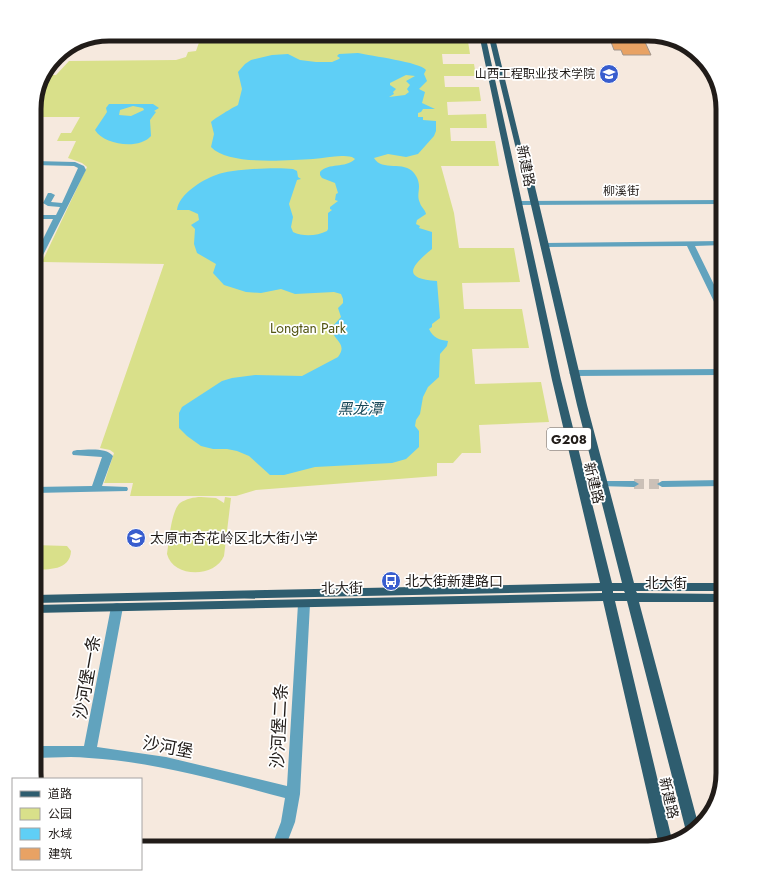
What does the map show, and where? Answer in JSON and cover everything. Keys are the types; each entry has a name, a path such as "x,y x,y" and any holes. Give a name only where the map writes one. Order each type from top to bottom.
{"main road":[{"name":"新建路","path":"484,41 510,154 519,205 561,405 607,592 664,839"},
{"name":"新建路","path":"493,41 518,145 526,166 574,373 691,826"},
{"name":"北大街","path":"41,609 304,604 716,587"},
{"path":"41,598 607,592"},
{"name":"北大街","path":"631,592 716,598"}],"street":[{"path":"41,163 82,167 82,170 41,244"},
{"path":"51,195 47,203 48,204 63,205"},
{"name":"柳溪街","path":"534,205 716,202"},
{"name":"柳溪街","path":"519,205 716,206"},
{"path":"41,218 56,218"},
{"path":"41,250 56,218"},
{"path":"544,245 716,243"},
{"path":"690,244 716,298"},
{"path":"574,373 716,372"},
{"path":"77,453 105,454 108,456 96,489"},
{"path":"662,484 716,483"},
{"path":"603,484 634,484"},
{"path":"41,490 123,489"},
{"name":"沙河堡二条","path":"281,841 288,822 293,794 304,604"},
{"name":"沙河堡一条","path":"89,752 93,739 117,607"},
{"name":"沙河堡","path":"41,752 89,752 140,759 206,772 293,794"}],"green space":[{"name":"Longtan Park","path":"200,41 468,41 470,54 442,54 443,64 474,64 476,76 444,76 445,87 479,87 481,101 447,102 448,115 486,114 487,128 450,128 451,141 495,141 499,166 441,166 454,213 459,248 514,248 520,282 462,283 464,309 522,309 529,348 472,349 475,384 541,382 549,422 479,425 481,453 462,453 453,463 437,463 437,476 256,490 236,496 130,496 133,483 104,483 114,453 110,450 100,448 164,264 42,262 87,167 82,163 68,158 76,141 57,141 61,133 71,133 80,117 41,117 43,91 52,75 56,75 69,61 176,60 186,57 188,52 196,51"},
{"path":"225,497 231,498 224,556 219,563 212,568 204,571 185,571 177,568 171,562 167,554 172,519 180,503 190,498 216,498 224,503"},
{"path":"41,545 67,546 71,551 70,558 63,566 41,570"}],"water":[{"name":"黑龙潭","path":"358,53 415,64 426,70 424,74 427,81 419,89 425,92 422,103 435,109 423,109 418,113 418,117 423,117 423,120 436,121 436,131 434,136 418,154 406,157 388,154 374,158 382,164 410,169 417,178 419,186 418,196 426,214 417,220 416,224 420,226 419,228 432,232 432,249 419,261 413,271 418,278 437,281 440,318 432,324 432,327 429,329 437,338 448,341 447,346 440,354 439,377 428,387 423,397 420,414 416,420 415,426 419,431 419,447 406,459 392,463 315,467 284,475 270,475 249,456 237,451 213,449 201,446 179,428 179,413 182,407 222,381 255,375 302,376 338,357 342,348 332,332 332,327 341,317 338,308 343,303 343,299 341,294 334,292 295,294 281,289 261,293 246,292 224,285 213,273 216,264 197,253 194,244 195,229 191,225 199,220 198,214 189,210 177,210 182,198 192,188 204,180 216,175 232,171 254,169 293,169 297,171 298,177 301,179 297,180 289,204 293,217 291,227 293,232 301,235 310,235 327,231 328,213 332,210 330,207 338,201 335,200 336,194 338,193 335,183 322,178 320,172 328,167 347,164 355,159 352,157 332,156 313,159 274,161 231,157 219,153 211,147 214,134 211,122 238,105 242,89 238,72 251,60 272,55 288,54 300,60 332,62 340,58 337,56 339,54","holes":["406,75 415,76 406,81 410,85 407,89 409,92 405,95 389,97 394,94 393,92 396,89 390,85 390,83"]},
{"path":"109,104 153,104 159,108 154,111 156,112 150,120 151,136 138,143 122,144 99,135 95,130 107,112 106,108","holes":["133,106 143,108 144,110 131,116 119,115 120,110"]}],"building":[{"path":"611,42 645,42 651,55 623,55 621,50 614,50"}],"tunnel":[{"path":"634,484 662,484"}],"place":[{"name":"山西工程职业技术学院","path":"609,74"},
{"name":"太原市杏花岭区北大街小学","path":"136,538"},
{"name":"北大街新建路口","path":"391,581"}]}
